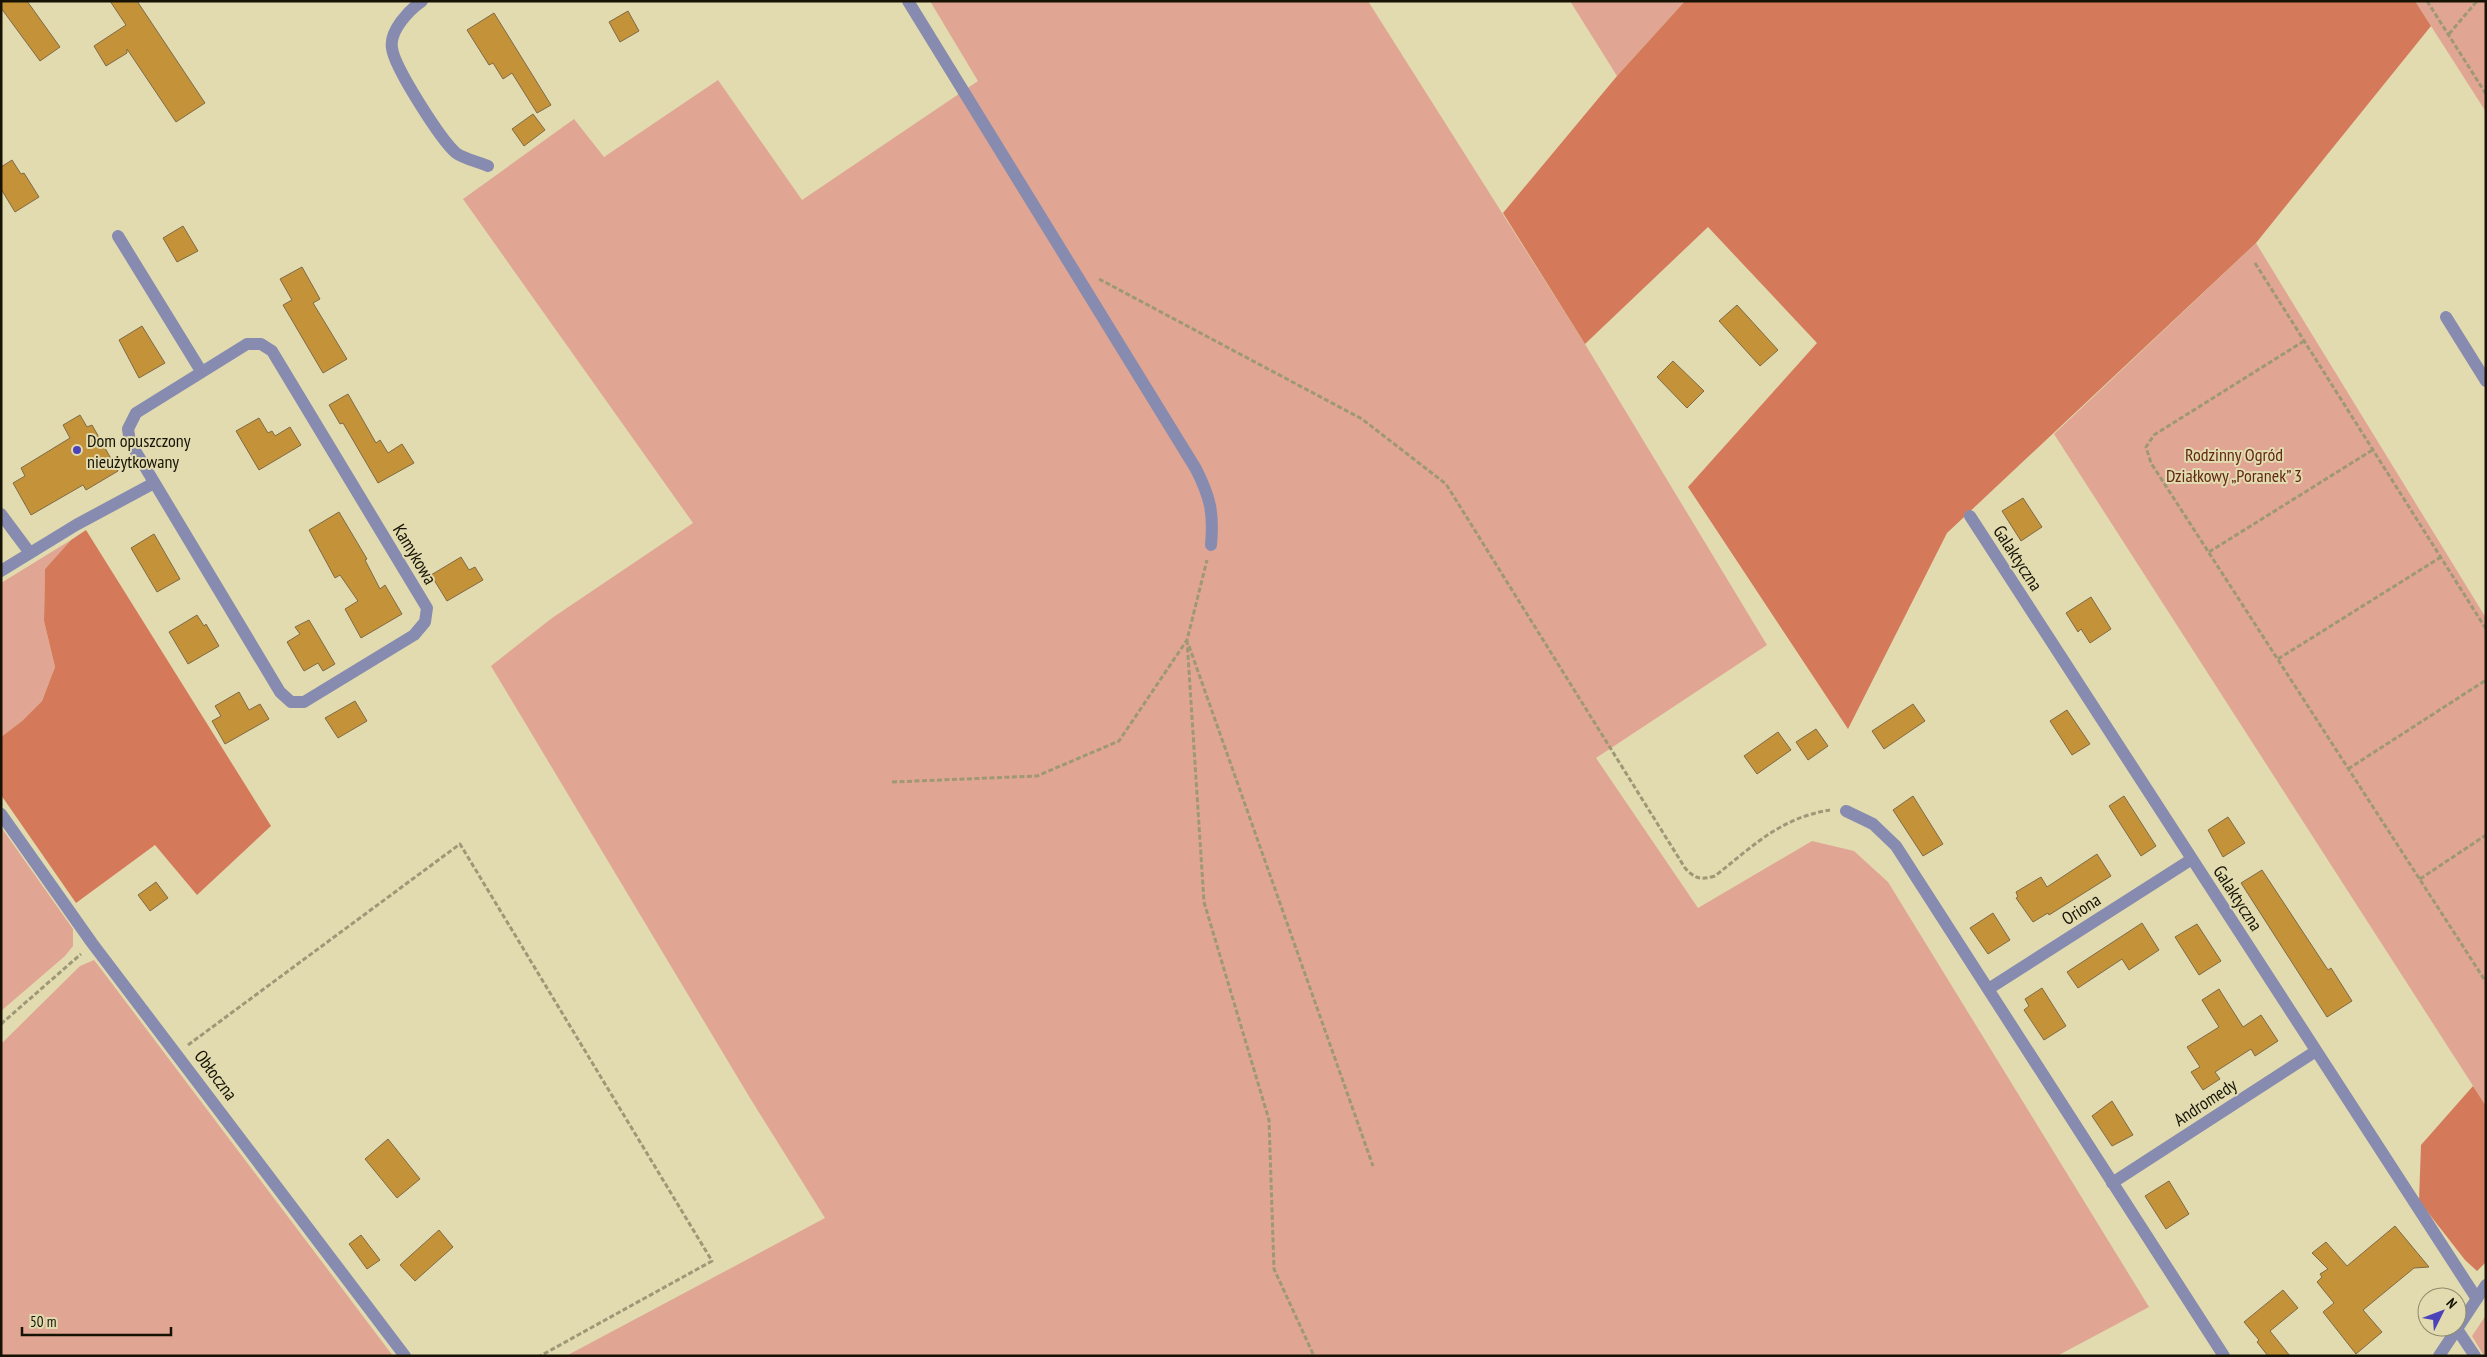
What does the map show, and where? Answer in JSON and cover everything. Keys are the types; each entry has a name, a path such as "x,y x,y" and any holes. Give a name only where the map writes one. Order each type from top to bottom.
{"street":[{"path":"422,1 410,9 395,31 391,47 409,88 456,153 488,166"},
{"path":"908,1 1196,469 1209,496 1213,521 1211,545"},
{"path":"118,236 200,371"},
{"path":"2446,317 2486,381"},
{"name":"Kamykowa","path":"248,344 261,344 272,351 427,608 426,622 414,635 304,702 291,702 280,692 130,442 128,429 136,413 200,371 248,344"},
{"path":"1,571 76,525 154,483"},
{"path":"1,514 30,553"},
{"name":"Galaktyczna","path":"1970,516 2477,1299"},
{"path":"1846,811 1874,824 1896,846 1990,988 2112,1183 2224,1356"},
{"name":"Obłoczna","path":"1,814 92,942 406,1356"},
{"name":"Oriona","path":"1990,988 2192,859"},
{"name":"Andromedy","path":"2112,1183 2316,1051"},
{"path":"2467,1314 2486,1285"},
{"path":"2439,1356 2452,1337"},
{"path":"2462,1337 2475,1356"}],"path":[{"path":"2427,1 2486,94"},
{"path":"2449,34 2477,1"},
{"path":"2256,263 2486,629"},
{"path":"1097,278 1362,419 1446,484 1685,868 1693,877 1704,880 1715,876 1787,822 1811,813 1830,810"},
{"path":"2304,342 2154,435 2146,447 2151,463 2486,982"},
{"path":"2209,552 2374,449"},
{"path":"1211,545 1187,640 1204,902 1269,1120 1274,1269 1314,1356"},
{"path":"2278,659 2441,557"},
{"path":"892,782 1037,776 1119,741 1187,640"},
{"path":"1187,640 1373,1166"},
{"path":"2348,769 2486,680"},
{"path":"2420,879 2486,835"},
{"path":"177,1053 460,844 712,1261 540,1356"},
{"path":"1,1024 92,942"}],"green space":[{"path":"930,1 1368,1 1585,344 1767,645 1596,758 1698,908 1812,841 1854,851 1888,882 2149,1307 2057,1356 566,1356 825,1218 750,1098 491,666 552,618 693,523 463,199 574,119 604,157 718,80 802,200 978,81"},
{"path":"1570,1 1685,1 1617,76"},
{"path":"2415,1 2486,1 2486,112"},
{"name":"Rodzinny Ogród Działkowy „Poranek” 3","path":"2256,243 2486,618 2486,1106 2054,434"},
{"path":"71,540 45,569 44,621 55,667 42,701 22,721 1,737 1,583"},
{"path":"1,827 73,929 73,946 65,956 1,1011"},
{"path":"94,960 393,1356 1,1356 1,1044 80,966"},
{"path":"2486,1315 2486,1356 2484,1356 2472,1336"}],"shaded area":[{"path":"1685,1 2415,1 2431,26 2256,243 1947,533 1848,729 1688,487 1817,343 1708,227 1585,344 1503,213 1617,76"},
{"path":"86,530 271,826 197,895 155,845 76,903 1,795 1,737 22,721 42,701 55,667 44,621 45,569 71,540"},
{"path":"2473,1086 2486,1106 2486,1262 2477,1271 2465,1260 2419,1201 2421,1145"}],"building":[{"path":"1,1 27,1 60,47 40,61 1,8"},
{"path":"110,1 137,1 205,103 176,122 127,49 127,53 106,66 94,46 126,25"},
{"path":"628,11 639,31 620,42 609,22"},
{"path":"494,13 551,105 537,113 512,73 503,79 493,63 489,65 467,30"},
{"path":"533,114 545,130 524,146 512,129"},
{"path":"12,160 21,174 24,173 39,197 15,212 1,189 1,167"},
{"path":"183,226 198,251 177,262 163,238"},
{"path":"302,267 320,299 313,303 347,359 323,373 283,305 292,300 280,279"},
{"path":"1737,305 1778,350 1760,366 1719,321"},
{"path":"142,326 165,363 139,378 119,340"},
{"path":"1673,361 1704,391 1687,408 1657,377"},
{"path":"348,394 376,443 380,440 388,453 402,444 414,463 378,483 343,423 340,424 329,405"},
{"path":"80,415 87,427 92,425 118,471 86,490 83,485 31,515 13,483 25,476 21,468 70,438 63,425"},
{"path":"259,418 268,433 272,431 275,436 290,427 301,445 259,470 236,431"},
{"path":"2023,498 2042,527 2021,541 2002,511"},
{"path":"339,512 367,559 365,560 380,589 385,585 402,614 361,638 345,609 358,601 340,575 335,578 309,530"},
{"path":"154,534 180,579 157,592 131,548"},
{"path":"461,557 469,570 475,567 483,580 447,601 431,575"},
{"path":"2091,597 2111,629 2090,643 2081,629 2078,632 2066,613"},
{"path":"197,615 204,626 206,624 219,646 188,664 169,632"},
{"path":"309,620 335,664 323,671 318,663 304,671 287,642 300,634 295,627"},
{"path":"239,692 249,710 260,704 269,719 225,744 212,721 221,716 215,706"},
{"path":"355,701 367,721 338,738 325,718"},
{"path":"1913,704 1925,721 1884,749 1872,731"},
{"path":"2067,710 2090,744 2072,755 2050,721"},
{"path":"1816,729 1828,746 1808,760 1796,742"},
{"path":"1778,732 1791,750 1757,774 1744,756"},
{"path":"1913,796 1943,844 1923,856 1893,810"},
{"path":"2124,796 2156,846 2141,856 2109,806"},
{"path":"2228,817 2245,843 2223,857 2208,830"},
{"path":"2097,854 2111,876 2049,915 2048,913 2033,922 2016,898 2018,897 2016,892 2041,877 2047,887"},
{"path":"2262,870 2328,970 2331,968 2352,1001 2327,1017 2241,883"},
{"path":"156,882 168,898 150,911 138,895"},
{"path":"1993,913 2010,940 1988,954 1970,928"},
{"path":"2142,923 2159,950 2129,970 2122,959 2078,988 2067,972"},
{"path":"2197,924 2221,961 2199,975 2175,937"},
{"path":"2042,988 2066,1026 2044,1040 2024,1010 2029,1006 2025,999"},
{"path":"2219,989 2243,1027 2261,1015 2278,1041 2255,1056 2251,1049 2215,1072 2220,1079 2203,1090 2191,1072 2200,1067 2187,1047 2219,1027 2202,1000"},
{"path":"2112,1101 2133,1135 2112,1146 2092,1116"},
{"path":"388,1139 420,1179 397,1198 365,1159"},
{"path":"2169,1181 2189,1214 2166,1229 2145,1196"},
{"path":"2395,1226 2429,1267 2414,1268 2363,1310 2382,1332 2356,1354 2323,1312 2334,1303 2317,1282 2322,1277 2320,1274 2328,1269 2312,1253 2326,1242 2347,1266"},
{"path":"439,1230 453,1247 415,1281 400,1265"},
{"path":"361,1235 380,1260 367,1269 349,1244"},
{"path":"2283,1290 2298,1308 2270,1331 2290,1356 2268,1356 2257,1342 2259,1340 2244,1322"}],"place":[{"name":"Dom opuszczony nieużytkowany","path":"77,450"}]}
